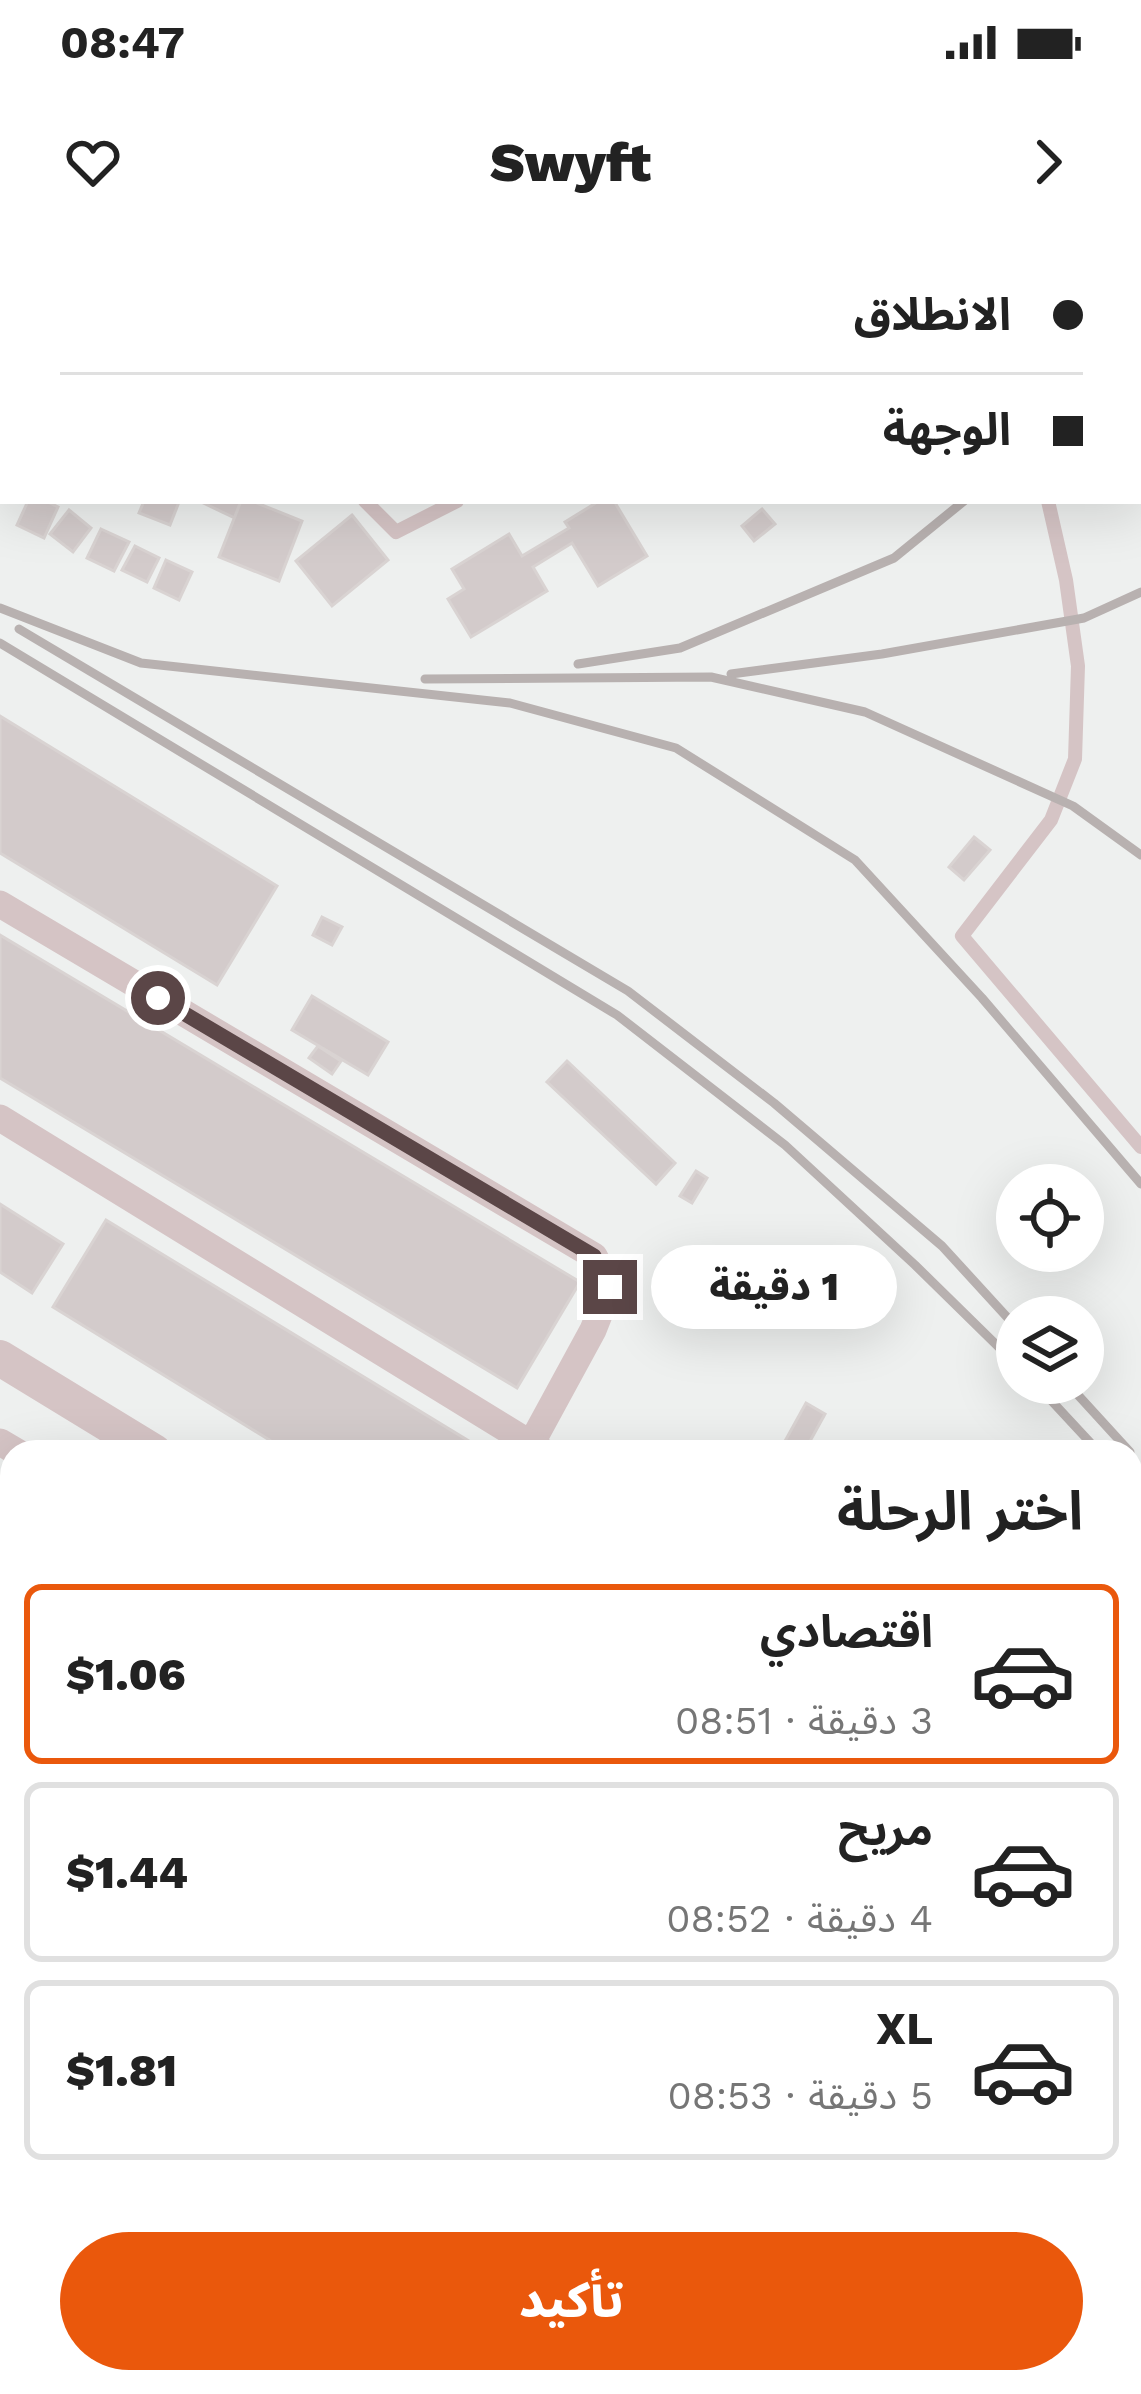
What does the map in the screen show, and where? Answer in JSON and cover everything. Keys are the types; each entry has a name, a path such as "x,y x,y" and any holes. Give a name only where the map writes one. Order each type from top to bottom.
{"street":[{"path":"0,904 594,1256 610,1287 541,1440"},
{"path":"0,1118 524,1440"},
{"path":"0,1358 134,1440"}],"lane":[{"path":"368,504 396,532 451,504"},
{"path":"1049,504 1078,666 1075,759 1051,820 962,936 1141,1147"}],"building":[{"path":"27,504 58,507 44,538 17,525"},
{"path":"143,504 178,504 170,525 139,513"},
{"path":"205,504 247,504 239,520"},
{"path":"240,504 260,504 302,521 279,581 219,557"},
{"path":"594,504 616,504 647,556 598,586 572,543 533,567 547,591 471,637 448,599 464,589 452,569 509,534 522,556 569,528 565,522"},
{"path":"762,509 775,524 754,541 742,526"},
{"path":"69,510 91,528 73,552 50,534"},
{"path":"352,515 388,560 332,606 296,561"},
{"path":"101,529 129,542 114,571 87,558"},
{"path":"135,546 159,558 147,582 122,570"},
{"path":"166,560 192,572 179,600 154,588"},
{"path":"0,716 277,886 217,985 0,853"},
{"path":"974,837 990,850 964,880 949,867"},
{"path":"322,917 342,927 332,945 313,935"},
{"path":"0,935 580,1282 517,1388 0,1078"},
{"path":"312,996 388,1042 368,1075 292,1030"},
{"path":"318,1046 341,1061 332,1074 309,1058"},
{"path":"567,1061 675,1163 656,1184 547,1082"},
{"path":"696,1171 707,1178 692,1203 680,1196"},
{"path":"0,1204 63,1244 32,1293 0,1272"},
{"path":"106,1220 467,1440 269,1440 53,1307"},
{"path":"796,1256 812,1267 796,1289 781,1277"},
{"path":"819,1269 836,1283 817,1307 800,1293"},
{"path":"806,1403 825,1414 811,1440 786,1440"}],"railway":[{"path":"578,664 680,648 894,558 960,504"},
{"path":"731,674 882,654 1084,618 1141,592"},
{"path":"0,608 141,663 510,703 676,748 855,860 982,998 1141,1184"},
{"path":"19,629 628,991 774,1103 942,1246 996,1305"},
{"path":"0,643 617,1015 785,1145 996,1344"},
{"path":"425,679 711,677 865,712 1073,806 1141,855"},
{"path":"1054,1404 1088,1440"},
{"path":"1086,1404 1119,1440"}],"route":[{"path":"158,998 594,1256 610,1287"}]}
